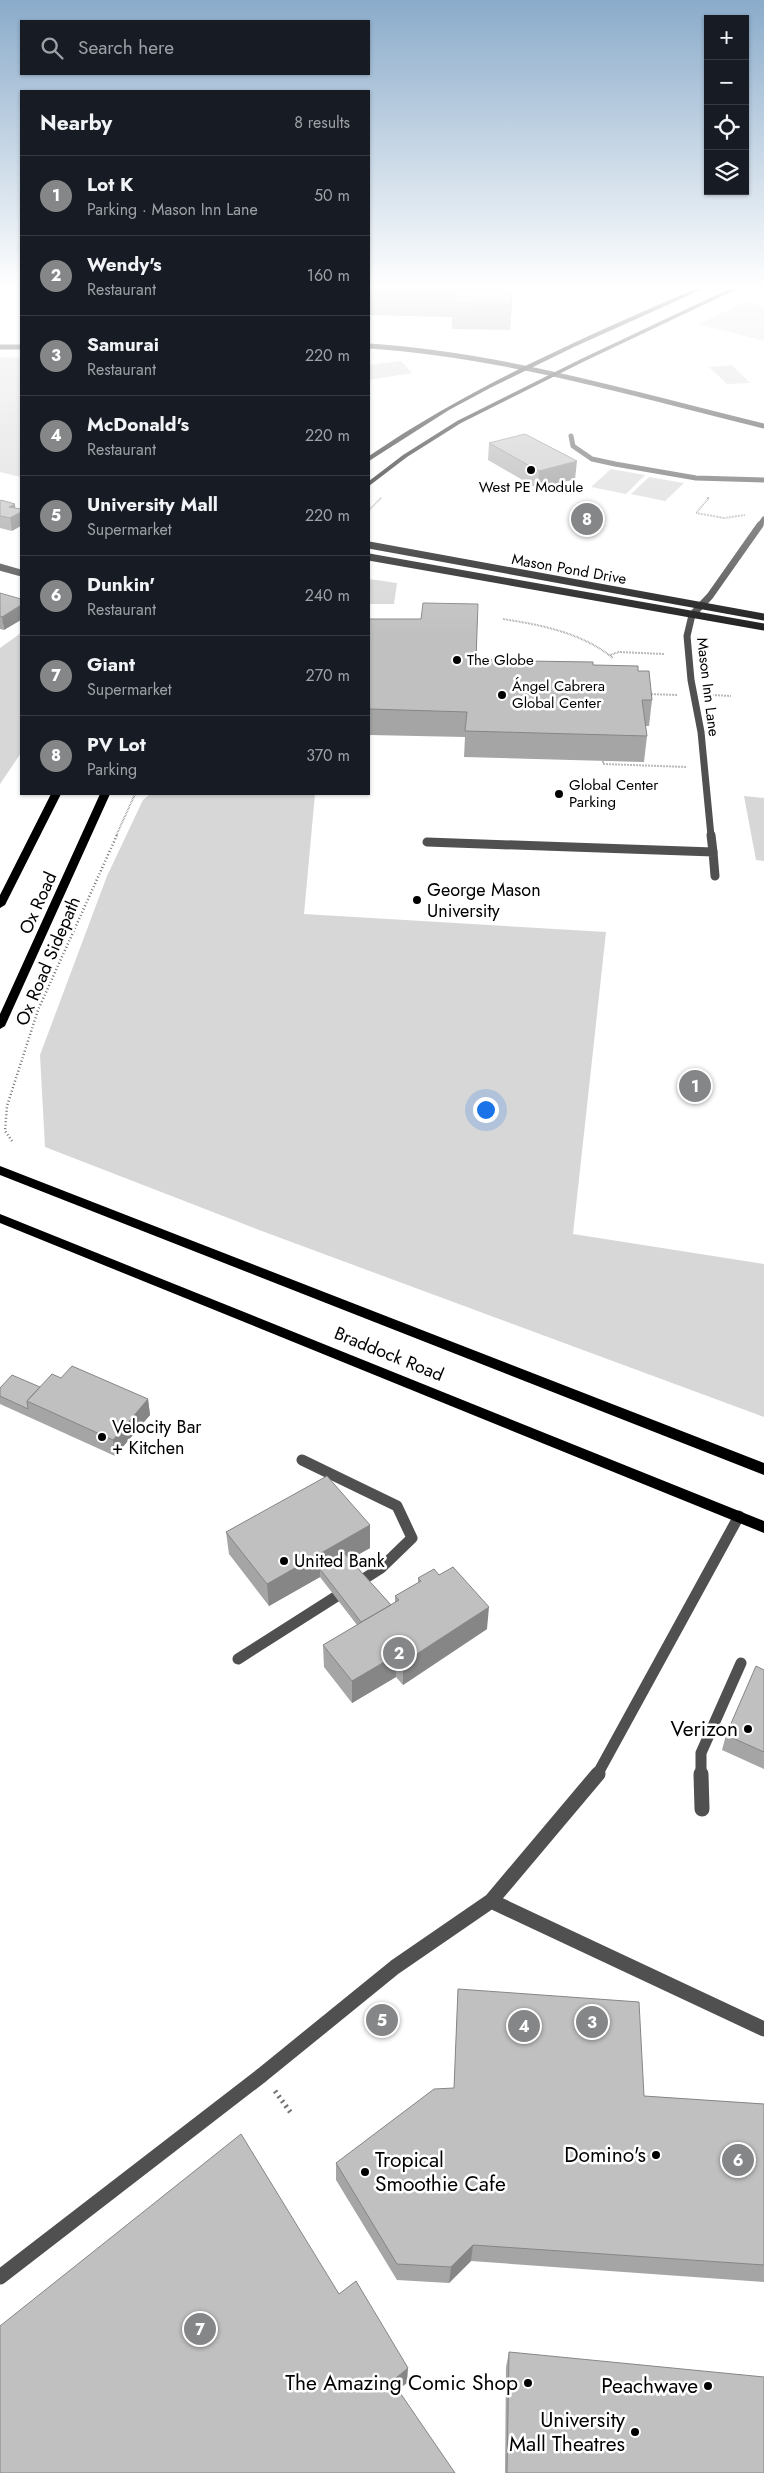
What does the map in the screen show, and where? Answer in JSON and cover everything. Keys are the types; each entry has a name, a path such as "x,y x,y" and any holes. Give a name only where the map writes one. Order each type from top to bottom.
{"main road":[{"path":"370,457 396,438 457,404"},
{"path":"370,483 405,456 459,422 494,404"},
{"name":"Ox Road","path":"0,906 56,795"},
{"name":"Ox Road","path":"0,1026 105,795"},
{"name":"Braddock Road","path":"0,1170 764,1469"},
{"name":"Braddock Road","path":"0,1218 764,1526"}],"street":[{"path":"675,404 764,426"},
{"path":"571,436 573,446 592,459 696,478 764,480"},
{"name":"Mason Inn Lane","path":"715,876 701,732 689,666 687,636 692,615 702,606 764,519"},
{"name":"Mason Pond Drive","path":"370,545 764,617"},
{"name":"Mason Pond Drive","path":"370,557 764,627"},
{"path":"0,567 20,573"},
{"path":"427,842 713,852"},
{"path":"238,1659 381,1568 412,1538 397,1506 302,1460"},
{"path":"0,2277 262,2075 395,1967 491,1901 596,1777 739,1516"},
{"path":"702,1809 701,1753 741,1664"},
{"path":"491,1901 764,2029"}],"path":[{"path":"700,497 709,498 696,513 724,518 748,516"},
{"path":"503,619 565,634 588,642 613,658"},
{"path":"610,655 619,652 664,654"},
{"path":"644,694 682,695"},
{"path":"706,695 732,696"},
{"path":"603,761 603,764 693,767"},
{"name":"Ox Road Sidepath","path":"12,1141 5,1131 7,1108 38,1010 135,795"}],"shaded area":[{"path":"0,404 20,404 20,477 0,472"},
{"path":"611,469 645,475 626,494 591,487"},
{"path":"649,477 684,483 665,501 631,494"},
{"path":"370,579 397,583 394,604 370,604"},
{"path":"20,634 20,754 0,784 0,648"},
{"path":"149,795 315,795 304,914 606,932 573,1234 764,1264 764,1417 259,1230 45,1147 40,1055 107,876 143,800"},
{"path":"744,796 764,798 764,861 756,860"}],"building":[{"path":"525,434 577,461 539,471 489,443"},
{"path":"0,501 15,504 9,507 20,509 20,513 10,518 0,516"},
{"path":"0,593 20,599 20,606 2,617 0,616"},
{"name":"Ángel Cabrera Global Center","path":"423,603 478,604 476,659 494,660 494,663 525,664 525,661 593,662 593,665 638,666 638,671 649,671 652,700 642,700 647,736 465,731 467,712 370,709 370,619 421,619"},
{"name":"Velocity Bar + Kitchen","path":"72,1366 148,1399 113,1440 27,1401 52,1374 61,1378"},
{"path":"12,1375 40,1387 27,1401 28,1409 0,1396 0,1388"},
{"path":"327,1476 370,1525 267,1584 226,1532"},
{"path":"345,1554 391,1605 361,1622 320,1569"},
{"path":"453,1567 489,1607 403,1663 396,1655 352,1681 323,1645 399,1600 395,1596 421,1581 418,1578 434,1569 439,1575"},
{"name":"Verizon","path":"756,1666 764,1670 764,1752 726,1735"},
{"path":"458,1989 639,2002 644,2096 764,2104 764,2265 473,2245 451,2267 397,2264 336,2163 434,2089 454,2088"},
{"path":"241,2134 339,2294 356,2281 408,2368 392,2381 455,2473 0,2473 0,2326"},
{"name":"University Mall Theatres","path":"509,2352 764,2377 764,2473 508,2473"}],"place":[{"name":"West PE Module","path":"531,470"},
{"name":"PV Lot","path":"587,519"},
{"name":"The Globe","path":"457,660"},
{"name":"Ángel Cabrera Global Center","path":"502,695"},
{"name":"Global Center Parking","path":"559,794"},
{"name":"George Mason University","path":"417,900"},
{"name":"Lot K","path":"695,1086"},
{"name":"Velocity Bar + Kitchen","path":"102,1437"},
{"name":"United Bank","path":"284,1561"},
{"name":"Wendy's","path":"399,1653"},
{"name":"Verizon","path":"748,1729"},
{"name":"University Mall","path":"382,2020"},
{"name":"Samurai","path":"592,2022"},
{"name":"McDonald's","path":"524,2026"},
{"name":"Domino's","path":"656,2155"},
{"name":"Dunkin'","path":"738,2160"},
{"name":"Tropical Smoothie Cafe","path":"365,2172"},
{"name":"Giant","path":"200,2329"},
{"name":"The Amazing Comic Shop","path":"528,2383"},
{"name":"Peachwave","path":"708,2386"},
{"name":"University Mall Theatres","path":"635,2432"}]}
